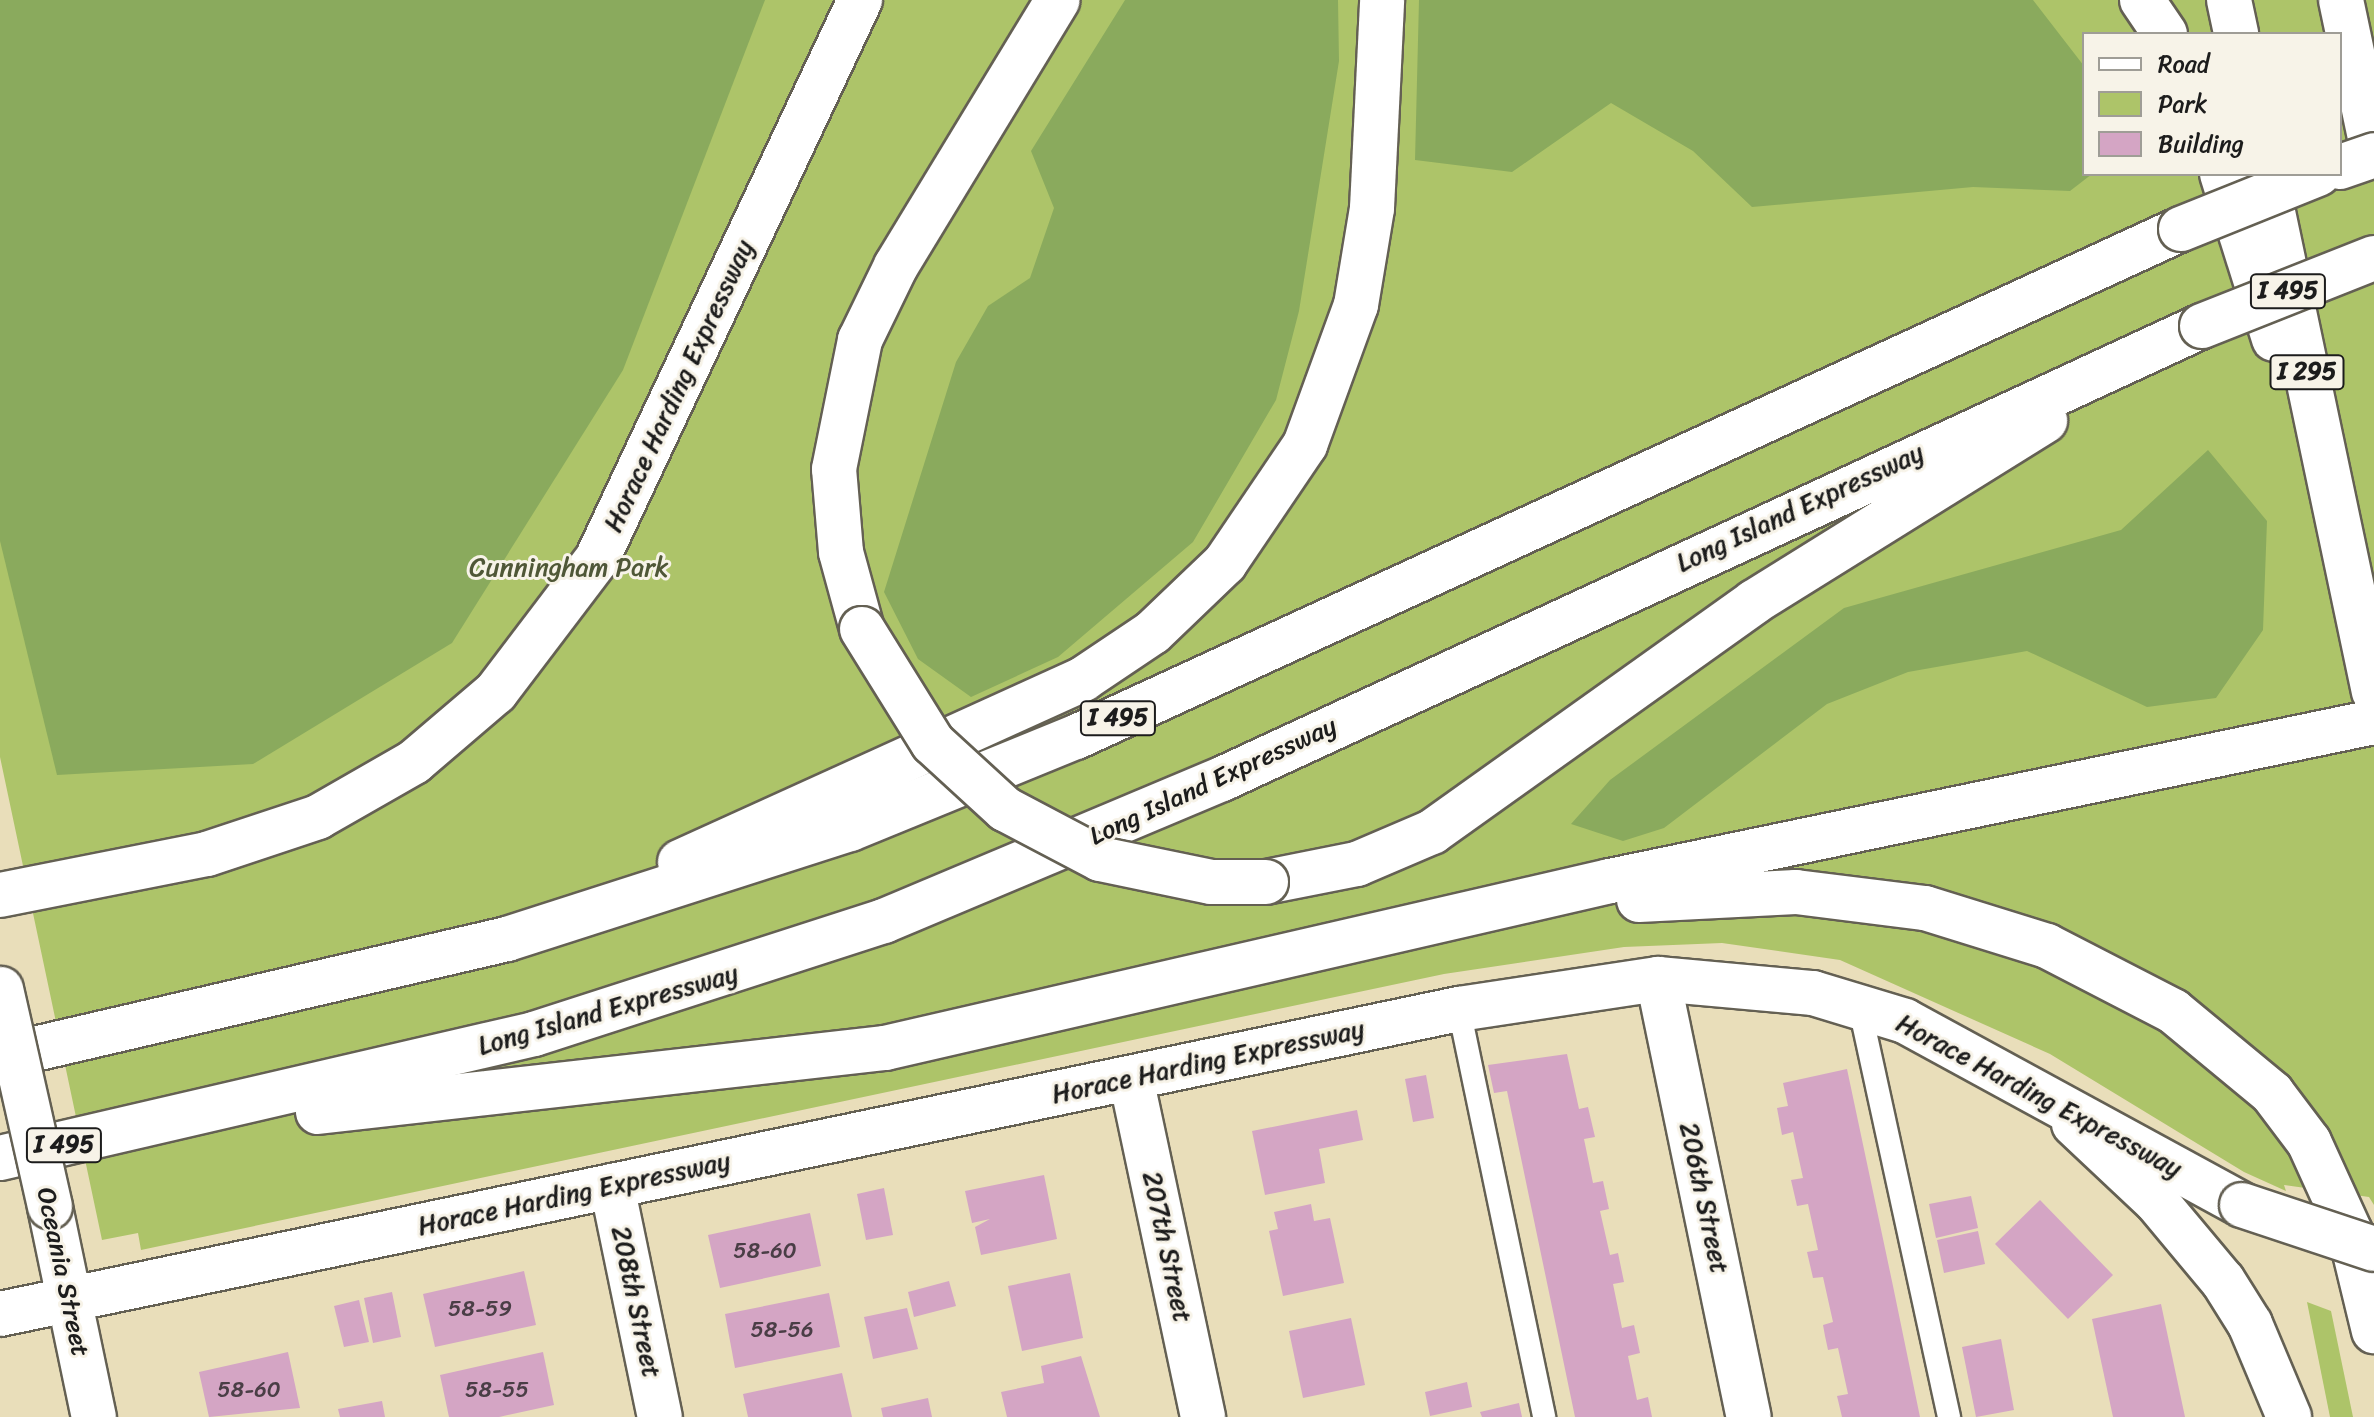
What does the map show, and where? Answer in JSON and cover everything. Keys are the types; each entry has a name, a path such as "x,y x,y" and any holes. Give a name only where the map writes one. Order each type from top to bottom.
{"main road":[{"name":"Horace Harding Expressway","path":"0,895 207,854 318,817 414,762 496,692 597,559 860,0"},
{"path":"1058,0 896,266 860,340 834,469 841,552 862,629 933,743 1005,809 1100,859 1197,880 1266,882 1357,864 1432,832 1780,584 2202,326"},
{"path":"507,939 1083,679 1153,632 1225,563 1305,445 1356,305 1372,208 1382,0"},
{"path":"2142,0 2164,32"},
{"path":"2229,0 2236,32"},
{"path":"2341,0 2374,155 2342,166"},
{"path":"2223,176 2349,571"},
{"name":"I 295","path":"2265,176 2374,692"},
{"name":"I 495","path":"0,1057 507,939 736,870 1076,737 2181,229 2313,176"},
{"name":"Long Island Expressway","path":"0,1158 129,1131 534,1034 884,921 1155,809 2202,326 2374,258"},
{"path":"129,1131 810,1062 1231,971 1610,881 2374,722"},
{"path":"1231,971 1597,906 1724,891 1858,897 1986,924 2047,946 2173,1011 2272,1093 2332,1186 2374,1331"},
{"name":"Horace Harding Expressway","path":"0,1314 1459,1009 1658,979 1757,983 1859,1003 1995,1066 2242,1205 2374,1249"},
{"name":"206th Street","path":"1658,979 1749,1417"},
{"name":"Oceania Street","path":"0,987 94,1417"},
{"path":"1995,1066 2119,1163 2193,1243 2250,1324 2289,1417"},
{"name":"207th Street","path":"1131,1078 1203,1417"},
{"name":"208th Street","path":"612,1186 660,1417"}],"lane":[{"path":"1859,1003 1949,1417"},
{"path":"1459,1009 1544,1417"}],"green space":[{"name":"Cunningham Park","path":"0,0 2374,0 2374,1205 2369,1197 2284,1185 2286,1191 2244,1172 2050,1054 1840,960 1722,943 1624,947 1444,974 141,1250 138,1233 102,1240 0,757"},
{"path":"0,0 765,0 623,370 452,643 253,764 57,775 0,541"},
{"path":"1125,0 1338,0 1339,61 1299,311 1276,400 1193,542 1058,657 971,697 918,659 884,592 956,362 988,306 1030,278 1054,208 1031,151"},
{"path":"1419,0 2033,0 2082,63 2082,176 2089,176 2070,191 1973,187 1752,207 1693,151 1611,103 1512,172 1415,160"},
{"path":"2208,450 2267,521 2263,630 2216,698 2147,707 2027,651 1908,672 1827,704 1664,828 1623,841 1571,824 1610,780 1844,608 2121,530"},
{"path":"2307,1302 2331,1311 2353,1417 2330,1417"}],"building":[{"path":"1567,1054 1579,1109 1588,1107 1595,1137 1584,1139 1593,1183 1603,1181 1609,1209 1600,1211 1610,1255 1618,1253 1624,1282 1613,1284 1622,1328 1634,1325 1640,1353 1628,1356 1637,1400 1648,1397 1652,1417 1575,1417 1507,1091 1494,1093 1488,1065"},
{"path":"1847,1069 1920,1417 1842,1417 1837,1396 1848,1394 1838,1348 1828,1350 1823,1325 1833,1322 1823,1277 1813,1278 1807,1252 1818,1250 1808,1204 1797,1206 1791,1180 1803,1178 1793,1132 1782,1135 1777,1108 1788,1106 1783,1083"},
{"path":"1426,1075 1434,1118 1413,1122 1405,1079"},
{"path":"1357,1110 1363,1140 1319,1149 1325,1183 1265,1195 1252,1131"},
{"path":"1044,1175 1057,1239 981,1255 975,1227 990,1219 972,1223 965,1191"},
{"path":"884,1188 893,1235 866,1240 857,1194"},
{"path":"1971,1196 1978,1228 1936,1238 1929,1204"},
{"path":"2040,1200 2113,1275 2068,1319 1995,1244"},
{"path":"1311,1204 1314,1221 1330,1218 1344,1283 1283,1296 1269,1231 1278,1229 1274,1212"},
{"path":"810,1213 821,1266 720,1288 708,1235"},
{"path":"1978,1231 1985,1264 1944,1273 1937,1240"},
{"path":"524,1271 536,1325 435,1347 423,1294"},
{"path":"1070,1273 1083,1338 1022,1351 1008,1286"},
{"path":"949,1281 956,1306 914,1317 908,1292"},
{"path":"392,1292 401,1337 373,1343 364,1298"},
{"path":"829,1293 840,1347 735,1368 725,1314"},
{"path":"359,1300 369,1342 344,1347 334,1306"},
{"path":"2161,1304 2185,1417 2113,1417 2092,1319"},
{"path":"907,1308 918,1349 873,1359 864,1317"},
{"path":"1351,1318 1365,1385 1303,1398 1289,1331"},
{"path":"2001,1339 2014,1410 1976,1417 1962,1347"},
{"path":"288,1352 300,1408 209,1417 199,1372"},
{"path":"543,1352 554,1405 499,1417 449,1417 440,1375"},
{"path":"1081,1356 1100,1417 1007,1417 1001,1392 1044,1383 1041,1366"},
{"path":"842,1373 852,1417 748,1417 743,1394"},
{"path":"1467,1382 1472,1407 1430,1416 1425,1392"},
{"path":"928,1398 932,1417 883,1417 881,1408"},
{"path":"382,1401 385,1417 340,1417 338,1409"},
{"path":"1519,1403 1522,1417 1482,1417 1480,1412"}]}
